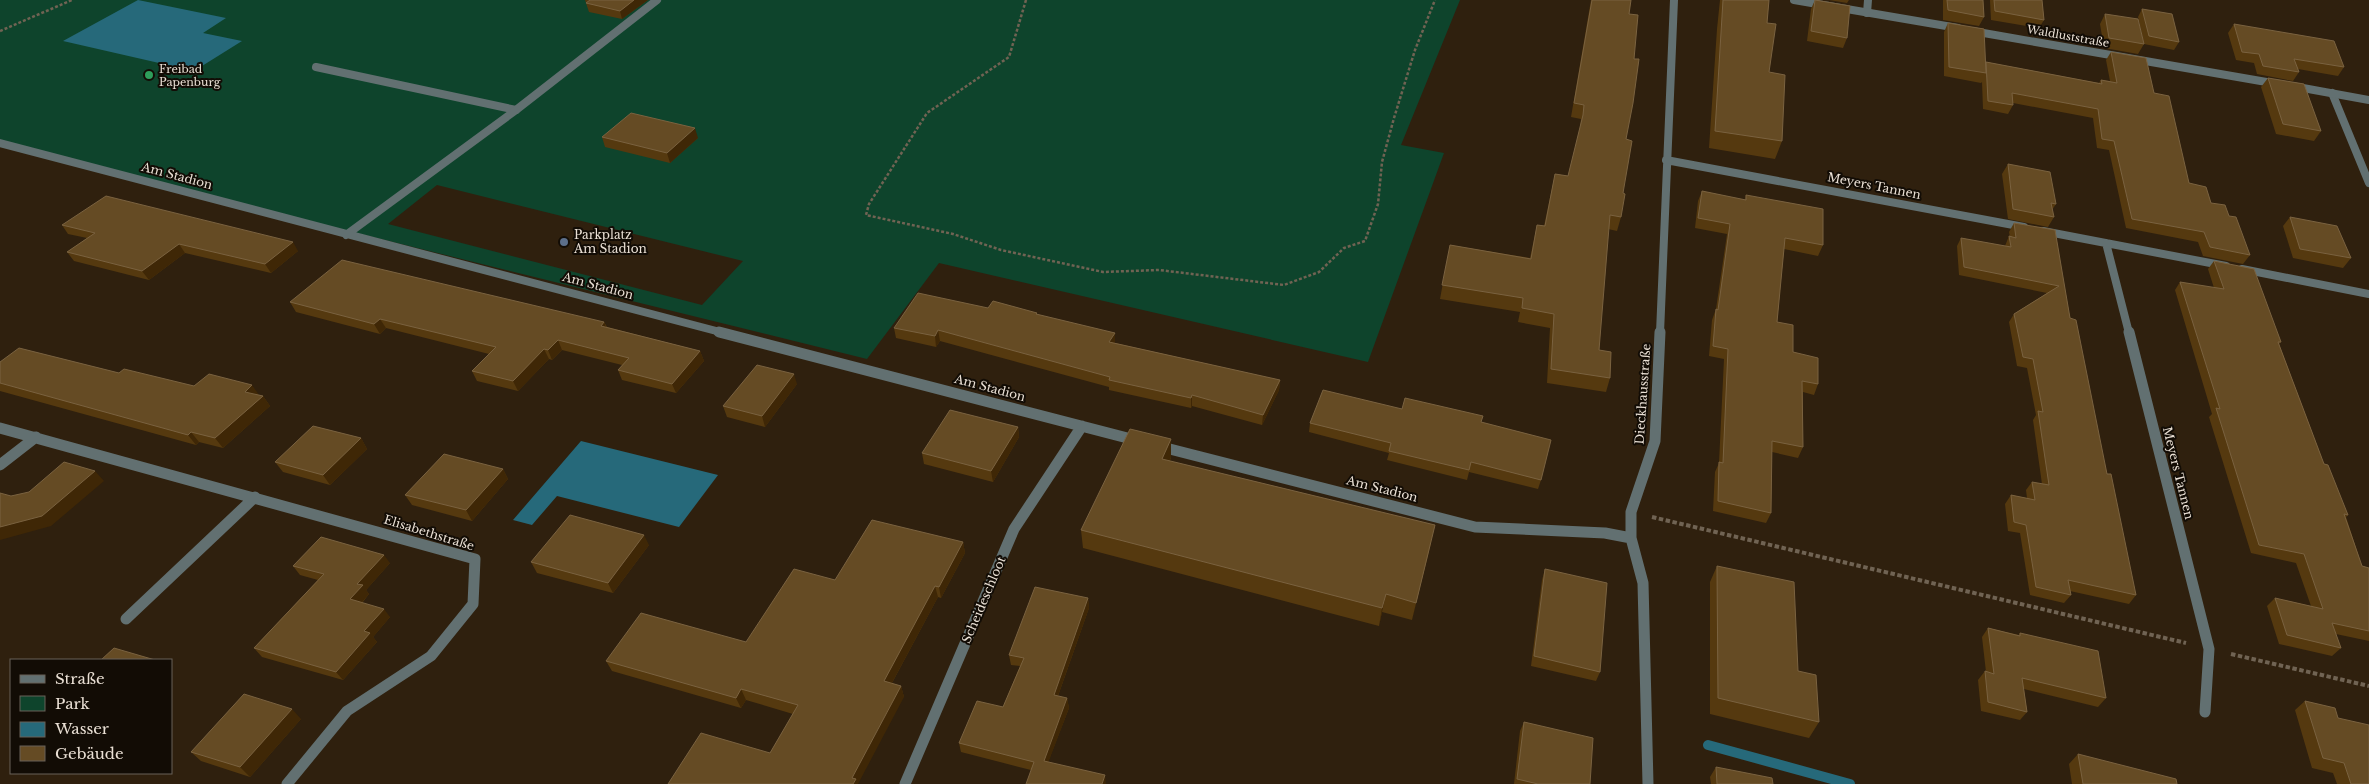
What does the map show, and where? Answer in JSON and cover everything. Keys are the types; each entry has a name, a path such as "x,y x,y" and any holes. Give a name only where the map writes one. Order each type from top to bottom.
{"street":[{"path":"346,235 516,110 656,0"},
{"name":"Dieckhausstraße","path":"1648,784 1643,583 1631,538 1631,512 1655,442 1674,0"},
{"name":"Waldluststraße","path":"1794,0 2369,100"},
{"path":"1867,12 1868,0"},
{"path":"316,67 516,110"},
{"path":"2332,93 2369,183"},
{"name":"Am Stadion","path":"0,143 346,235 1475,527 1605,533 1631,538"},
{"name":"Meyers Tannen","path":"1666,160 2369,294"},
{"name":"Meyers Tannen","path":"2106,243 2210,649 2205,712"},
{"name":"Scheideschloot","path":"905,784 1014,529 1082,426"},
{"name":"Elisabethstraße","path":"0,428 475,559 473,604 431,656 347,711 287,784"},
{"path":"0,466 36,437"},
{"path":"126,619 255,497"}],"path":[{"path":"0,31 72,0"},
{"path":"1026,0 1009,57 965,85 927,113 869,204 866,215 953,234 1001,250 1103,272 1159,270 1284,285 1319,272 1344,248 1364,241 1378,204 1382,162 1394,118 1415,50 1436,0"},
{"path":"1631,512 2369,686"}],"green space":[{"path":"0,0 1460,0 1401,145 1444,153 1368,362 939,263 867,359 0,145","holes":["437,185 743,261 702,305 388,224"]}],"water":[{"path":"138,0 226,18 203,33 242,41 194,71 63,41"},
{"path":"581,441 718,475 679,527 557,496 532,525 513,520"}],"building":[{"path":"590,0 634,0 620,11 586,3"},
{"path":"1592,0 1631,0 1629,14 1638,15 1634,59 1639,59 1626,139 1632,141 1621,217 1610,215 1599,350 1611,352 1610,378 1551,369 1554,314 1522,308 1523,298 1442,285 1450,245 1531,259 1537,225 1545,226 1555,174 1568,176 1583,115 1584,105 1574,103"},
{"path":"1723,0 1769,0 1767,23 1776,24 1769,72 1785,75 1782,141 1715,131"},
{"path":"1815,0 1850,6 1847,38 1811,31"},
{"path":"1947,0 1983,0 1984,17 1948,10"},
{"path":"1994,0 2042,0 2044,20 1995,11"},
{"path":"2142,9 2172,14 2179,42 2149,36"},
{"path":"2105,14 2138,19 2144,44 2109,38"},
{"path":"1948,23 1984,29 1986,73 1949,67"},
{"path":"2234,24 2334,41 2344,67 2294,59 2299,72 2263,66 2259,54 2242,52"},
{"path":"2111,52 2146,58 2154,93 2169,96 2189,183 2206,187 2211,203 2225,205 2229,216 2236,217 2250,255 2210,247 2204,232 2132,219 2114,141 2102,139 2098,109 2012,93 2013,105 1988,101 1986,62 2102,84 2101,80 2117,83"},
{"path":"2268,78 2304,84 2321,131 2283,124"},
{"path":"631,113 695,128 667,153 602,137"},
{"path":"2008,164 2050,172 2056,204 2051,203 2054,217 2013,209"},
{"path":"1702,191 1746,200 1746,195 1823,209 1823,245 1785,238 1777,322 1793,325 1793,352 1818,358 1818,384 1802,381 1803,447 1772,441 1771,513 1718,501 1719,462 1723,463 1728,349 1713,346 1716,309 1718,310 1730,224 1698,218"},
{"path":"106,196 293,242 265,264 179,244 142,271 67,252 95,233 62,225"},
{"path":"2290,217 2337,226 2351,258 2300,249"},
{"path":"2014,223 2055,230 2070,318 2076,320 2107,474 2111,474 2136,595 2068,580 2071,595 2036,587 2026,525 2014,522 2011,495 2035,500 2032,482 2049,485 2038,411 2043,412 2033,359 2023,357 2014,314 2059,286 1964,267 1961,238 2011,247 2009,236 2016,238"},
{"path":"342,260 604,322 601,326 700,351 672,384 618,370 629,358 558,340 548,350 544,349 513,381 472,371 496,347 380,319 374,324 290,302"},
{"path":"2214,261 2254,269 2281,342 2278,342 2324,464 2328,465 2348,515 2344,514 2362,566 2369,568 2369,631 2332,623 2341,648 2287,635 2275,598 2323,609 2304,554 2259,545 2216,408 2220,409 2180,282 2224,289"},
{"path":"918,293 988,308 993,301 1036,314 1115,333 1109,342 1280,380 1263,415 1192,395 1191,398 1109,380 1110,377 938,330 935,336 894,328"},
{"path":"19,348 119,373 124,369 194,386 209,374 252,385 245,392 263,396 215,438 191,432 188,435 0,383 0,362"},
{"path":"757,365 794,374 762,416 723,406"},
{"path":"1323,390 1402,409 1405,398 1483,416 1481,422 1551,440 1541,480 1471,462 1469,470 1389,451 1391,443 1310,423"},
{"path":"950,410 1018,427 991,471 922,453"},
{"path":"313,426 361,438 323,475 275,462"},
{"path":"1130,429 1171,439 1162,459 1435,525 1416,603 1386,594 1382,608 1081,530"},
{"path":"444,454 503,469 466,510 405,495"},
{"path":"64,462 95,471 42,516 0,527 0,493 11,496 29,492"},
{"path":"570,515 644,535 608,583 531,562"},
{"path":"872,520 963,542 939,587 935,586 884,681 901,686 852,778 856,779 853,784 668,784 701,733 770,753 798,705 741,689 736,698 606,661 641,613 746,642 794,569 835,580"},
{"path":"321,537 384,555 357,584 363,585 350,599 384,609 364,631 370,633 336,672 254,648 324,574 293,566"},
{"path":"1717,566 1794,582 1798,671 1816,675 1819,722 1718,698"},
{"path":"1545,569 1607,583 1600,672 1534,656"},
{"path":"1035,587 1088,598 1054,695 1067,698 1044,761 1105,775 1102,784 1026,784 1034,762 959,743 977,701 1003,707 1024,658 1009,655"},
{"path":"1988,628 2020,636 2020,633 2098,651 2106,698 2022,678 2027,712 1988,702 1985,671 1994,674"},
{"path":"114,648 152,659 102,659"},
{"path":"244,694 292,709 240,767 191,752"},
{"path":"2305,701 2335,708 2338,718 2369,725 2369,784 2351,784 2344,763 2323,758"},
{"path":"1524,722 1593,738 1590,784 1538,784 1517,779"},
{"path":"2078,754 2176,779 2177,784 2083,784"},
{"path":"1716,767 1772,778 1773,784 1717,784"}],"waterway":[{"path":"1708,745 1850,784"}],"place":[{"name":"Freibad Papenburg","path":"149,75"},
{"name":"Parkplatz Am Stadion","path":"564,242"}]}
